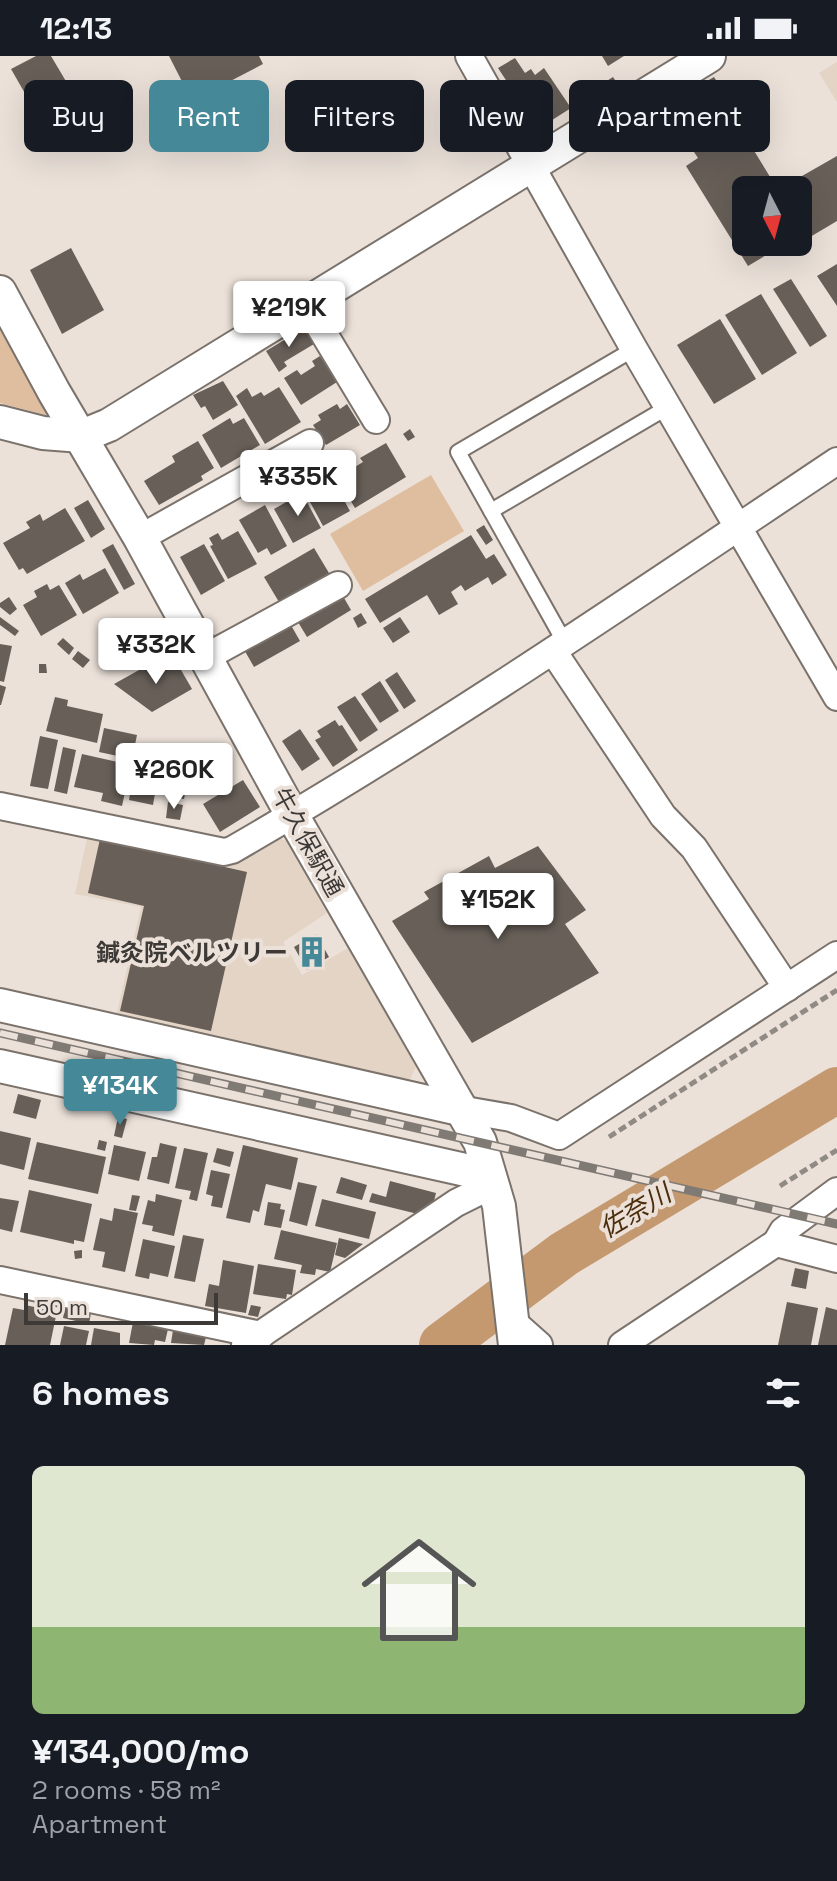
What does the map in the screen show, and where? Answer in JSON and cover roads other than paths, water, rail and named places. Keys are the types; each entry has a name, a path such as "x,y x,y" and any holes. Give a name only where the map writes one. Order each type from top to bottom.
{"street":[{"path":"469,56 634,349 837,697"},
{"path":"0,422 43,433 82,436 109,425 709,56"},
{"name":"牛久保駅通","path":"0,292 292,815 480,1142 500,1218 514,1333"},
{"path":"306,304 376,420"},
{"path":"140,538 310,443"},
{"path":"0,806 224,852 232,850 559,647 837,461"},
{"path":"206,657 338,585"},
{"path":"559,647 663,816 694,848 787,988"},
{"path":"0,1005 459,1109 511,1118 559,1136 837,955"},
{"path":"0,1066 490,1180"},
{"path":"0,1280 253,1340 490,1180"},
{"path":"622,1345 776,1243 783,1231 837,1191"},
{"path":"776,1243 837,1259"},
{"path":"514,1333 539,1345"}],"lane":[{"path":"559,647 458,452 634,349"},
{"path":"491,511 668,407"}],"waterway":[{"name":"佐奈川","path":"442,1345 564,1254 837,1090"}],"railway":[{"path":"0,1033 837,1224"}],"place":[{"name":"鍼灸院ベルツリー","path":"312,952"}]}
